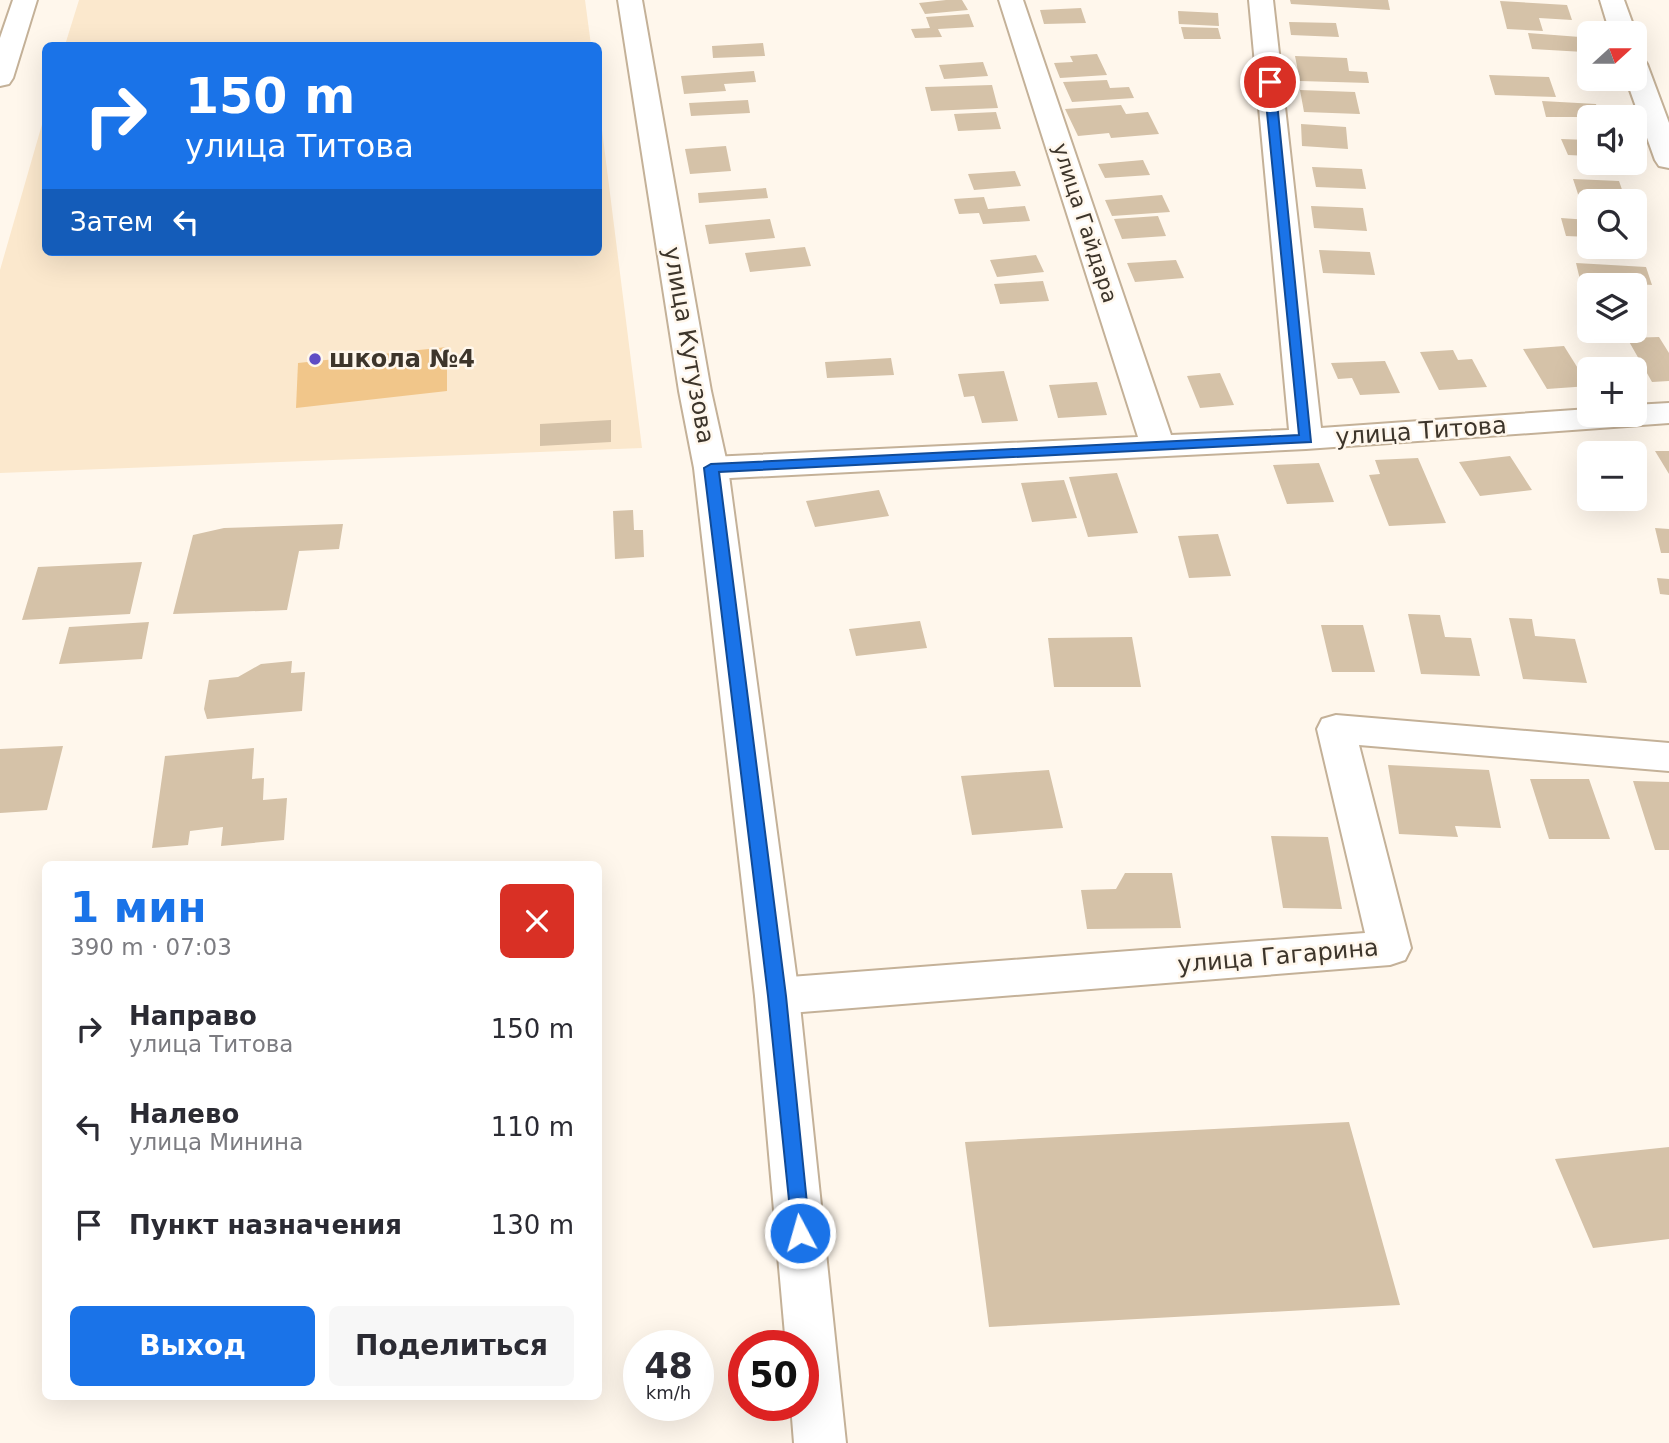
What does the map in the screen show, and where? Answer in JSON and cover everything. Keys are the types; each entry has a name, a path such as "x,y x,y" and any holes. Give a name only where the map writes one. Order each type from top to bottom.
{"street":[{"path":"0,78 25,0"},
{"name":"улица Кутузова","path":"631,0 695,391 711,468 777,996 820,1443"},
{"name":"улица Гайдара","path":"1012,0 1158,446"},
{"path":"1261,0 1306,439"},
{"path":"1612,0 1619,21"},
{"path":"1644,91 1669,160"},
{"name":"улица Титова","path":"711,468 1306,439 1669,413"},
{"name":"улица Гагарина","path":"777,996 1390,948 1336,729 1669,757"}],"shaded area":[{"path":"79,0 585,0 591,42 66,42"},
{"name":"школа №4","path":"42,124 42,256 602,256 602,130 642,448 0,473 0,270"},
{"path":"447,347 447,391 296,408 298,363"}],"building":[{"path":"962,0 968,10 925,14 919,3"},
{"path":"1290,0 1388,0 1390,10 1291,4"},
{"path":"1500,1 1567,5 1572,20 1539,18 1543,31 1507,29"},
{"path":"1081,8 1086,23 1044,24 1040,10"},
{"path":"1178,11 1218,13 1219,26 1179,24"},
{"path":"969,14 974,27 938,29 942,37 915,38 911,29 930,28 926,17"},
{"path":"1289,22 1336,23 1339,37 1291,35"},
{"path":"1181,27 1218,28 1221,39 1184,39"},
{"path":"1528,33 1577,37 1577,52 1532,49"},
{"path":"763,43 765,56 713,58 712,46"},
{"path":"1097,54 1107,75 1060,78 1054,63 1073,62 1070,56"},
{"path":"1295,56 1347,58 1349,71 1367,72 1369,83 1300,81"},
{"path":"983,62 988,76 944,79 939,65"},
{"path":"754,71 756,82 724,84 726,91 684,94 681,76"},
{"path":"1489,75 1549,77 1556,97 1495,95"},
{"path":"1107,80 1110,88 1129,87 1134,98 1072,102 1063,82"},
{"path":"992,85 998,108 931,111 925,87"},
{"path":"1300,90 1355,92 1360,114 1304,112"},
{"path":"748,100 750,113 691,116 689,103"},
{"path":"1542,101 1596,105 1577,105 1577,117 1546,117"},
{"path":"1121,105 1126,114 1148,112 1159,134 1111,138 1109,133 1078,136 1065,109"},
{"path":"996,112 1001,129 958,131 954,114"},
{"path":"1301,124 1346,127 1348,149 1302,146"},
{"path":"1561,139 1577,140 1577,155 1568,155"},
{"path":"726,146 731,171 690,174 685,149"},
{"path":"1143,160 1150,175 1105,178 1098,164"},
{"path":"1312,167 1362,169 1366,189 1316,187"},
{"path":"1015,171 1021,186 974,190 968,174"},
{"path":"1573,179 1619,181 1622,189 1577,189"},
{"path":"766,188 768,198 699,203 698,193"},
{"path":"1162,195 1170,212 1112,216 1105,200"},
{"path":"984,197 988,209 1025,206 1030,221 983,224 979,213 959,214 954,199"},
{"path":"1311,206 1363,208 1367,231 1314,228"},
{"path":"1158,216 1166,236 1122,239 1114,219"},
{"path":"1561,218 1577,219 1577,236 1566,236"},
{"path":"770,219 775,238 709,244 705,225"},
{"path":"805,247 811,266 750,272 745,253"},
{"path":"1319,250 1370,252 1375,275 1323,273"},
{"path":"1036,255 1044,272 997,277 990,260"},
{"path":"1176,260 1184,278 1135,282 1127,263"},
{"path":"1576,263 1646,267 1652,285 1647,285 1647,273 1578,273"},
{"path":"1043,281 1049,301 1000,304 994,284"},
{"path":"1647,337 1659,337 1669,353 1669,381 1652,382 1647,373 1647,357 1638,357 1630,343 1647,343"},
{"path":"1564,346 1577,367 1577,387 1547,389 1523,349"},
{"path":"1453,350 1458,360 1472,359 1487,387 1439,390 1420,352"},
{"path":"891,358 894,375 827,378 825,362"},
{"path":"1385,361 1400,393 1360,395 1352,378 1338,379 1331,363"},
{"path":"1004,371 1018,421 982,423 974,396 964,397 958,374"},
{"path":"1220,373 1234,405 1200,408 1187,376"},
{"path":"1097,382 1107,415 1058,418 1049,385"},
{"path":"611,420 611,442 540,446 540,424"},
{"path":"1655,451 1669,451 1669,474"},
{"path":"1510,456 1532,490 1480,496 1459,462"},
{"path":"1418,458 1446,523 1389,526 1369,475 1380,474 1375,460"},
{"path":"1319,463 1334,502 1287,504 1273,465"},
{"path":"1117,473 1138,533 1088,537 1069,477"},
{"path":"1064,480 1077,518 1032,522 1021,483"},
{"path":"879,490 889,516 815,527 806,501"},
{"path":"633,510 634,530 643,530 644,557 615,559 613,511"},
{"path":"343,524 339,549 299,551 287,610 173,614 193,535 224,528"},
{"path":"1655,528 1669,529 1669,553 1661,553"},
{"path":"1218,534 1231,576 1189,578 1178,536"},
{"path":"142,562 130,614 22,620 38,567"},
{"path":"1657,578 1669,579 1669,595 1660,594"},
{"path":"1408,614 1440,615 1445,637 1471,638 1480,676 1421,674"},
{"path":"1509,618 1532,619 1535,636 1575,639 1587,683 1523,679"},
{"path":"920,621 927,648 856,656 849,629"},
{"path":"149,622 142,659 59,664 69,627"},
{"path":"1321,625 1363,625 1375,672 1332,672"},
{"path":"1132,637 1141,687 1054,687 1048,638"},
{"path":"292,661 291,673 305,672 302,711 207,719 204,709 209,680 238,677 261,664"},
{"path":"63,746 47,810 0,813 0,749"},
{"path":"254,748 252,779 264,778 263,800 287,798 284,840 221,846 223,827 190,831 188,845 152,848 165,756"},
{"path":"1388,765 1489,770 1501,828 1455,826 1458,837 1399,834"},
{"path":"1049,770 1063,828 972,835 961,776"},
{"path":"1530,779 1589,779 1610,839 1549,839"},
{"path":"1633,781 1669,782 1669,850 1655,850"},
{"path":"1271,836 1328,837 1342,909 1283,908"},
{"path":"1125,873 1172,873 1181,928 1087,929 1081,890 1116,889"},
{"path":"1349,1122 1400,1305 989,1327 965,1142"},
{"path":"1669,1147 1669,1239 1593,1248 1555,1159"}],"place":[{"name":"школа №4","path":"315,359"}],"route":[{"path":"800,1233 777,996 711,468 1306,439 1270,82"}]}
